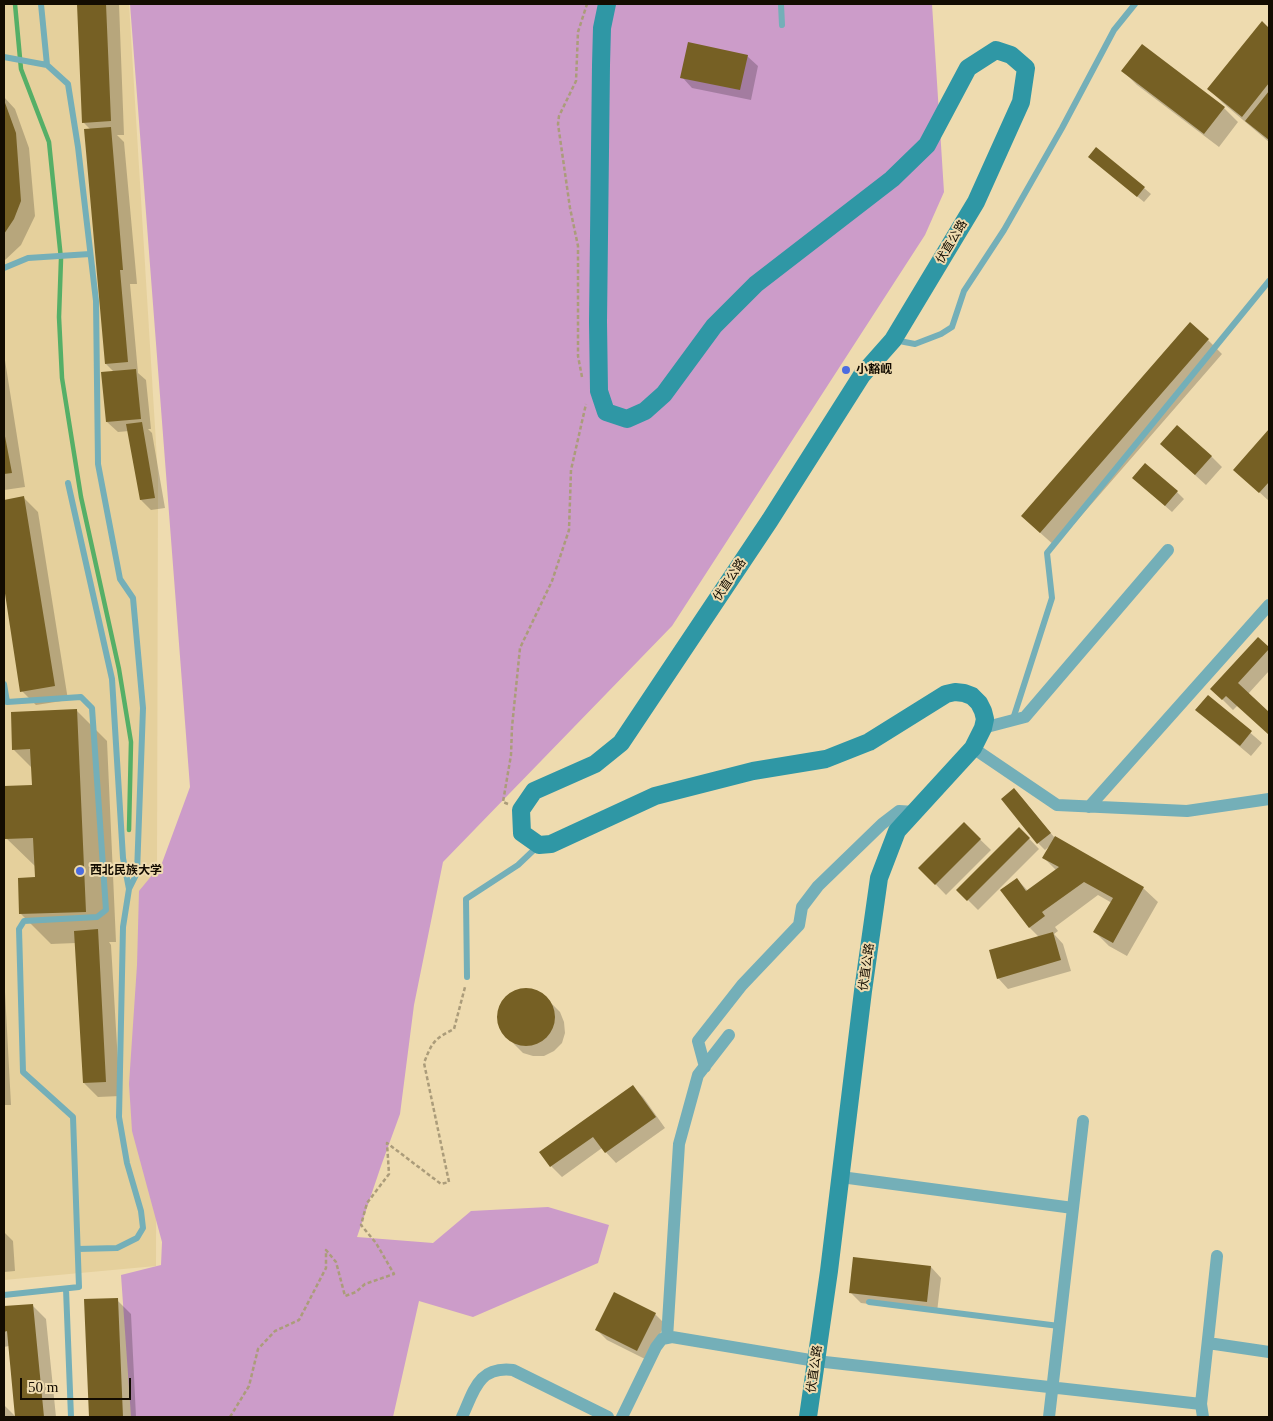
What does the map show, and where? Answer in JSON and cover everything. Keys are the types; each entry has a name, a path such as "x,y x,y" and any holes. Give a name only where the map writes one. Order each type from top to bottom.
{"main road":[{"name":"伏直公路","path":"521,810 534,791 595,764 621,743 770,520 862,375 893,340 976,202 1021,102 1026,68 1011,55 996,50 968,68 927,145 892,179 756,284 714,326 664,394 646,411 627,419 606,412 599,391 601,65 602,28 607,4"},
{"path":"521,810 522,833 539,845 551,844 655,796 752,771 826,759 869,742 946,694 955,692 972,696 979,703 985,720 983,728"},
{"name":"伏直公路","path":"808,1417 879,878 897,831 973,748 983,728"}],"street":[{"path":"983,728 1026,717 1168,550"},
{"path":"1089,807 1269,605"},
{"path":"973,748 1057,805 1187,811 1269,799"},
{"path":"705,1067 698,1041 742,985 799,925 802,907 818,886 882,824 899,811 914,812"},
{"path":"667,1338 680,1144 698,1075 729,1035"},
{"path":"1049,1417 1083,1120"},
{"path":"841,1177 1072,1208"},
{"path":"1203,1417 1201,1404 1217,1256"},
{"path":"622,1417 656,1347 662,1340 672,1337 816,1361 1201,1404"},
{"path":"1208,1343 1269,1352"},
{"path":"462,1417 476,1385 486,1374 499,1368 513,1370 608,1417"}],"lane":[{"path":"41,4 47,65"},
{"path":"781,4 782,26"},
{"path":"893,340 915,344 941,334 952,327 964,291 1004,230 1062,128 1114,30 1135,4"},
{"path":"4,57 47,65 68,84 78,147 96,301 98,464 120,579 133,598 143,708 137,873 129,889 123,927 120,1116 127,1163 141,1212 143,1228 137,1238 117,1248 78,1249"},
{"path":"4,268 28,258 90,254"},
{"path":"1013,720 1052,598 1047,553 1269,281"},
{"path":"68,483 112,679 123,858 129,889"},
{"path":"4,684 7,702 81,697 92,708 106,910 96,918 24,921 19,929 23,1072 73,1117 79,1287 4,1295"},
{"path":"467,977 466,899 518,866 539,845"},
{"path":"66,1289 71,1417"},
{"path":"869,1302 1059,1326"}],"path":[{"path":"583,383 578,356 578,246 570,208 558,124 559,116 576,81 578,32 588,4"},
{"path":"521,810 503,802 511,755 520,648 552,581 569,530 571,470 586,403 599,391"},
{"path":"230,1417 248,1386 258,1349 275,1331 299,1320 326,1268 326,1250 336,1262 345,1296 356,1292 365,1284 394,1274 376,1243 361,1225 367,1203 389,1174 387,1143 441,1184 449,1182 424,1063 429,1048 438,1037 454,1029 467,977"}],"shaded area":[{"name":"西北民族大学","path":"4,4 129,4 158,476 156,1266 4,1280"},
{"path":"130,4 932,4 944,192 925,235 672,626 443,862 414,1005 400,1114 357,1237 433,1243 471,1211 548,1207 609,1225 598,1263 473,1317 419,1301 393,1417 131,1417 121,1275 161,1265 162,1242 132,1131 129,1084 137,965 139,891 162,863 190,787"}],"building":[{"path":"77,4 106,4 111,121 82,123"},
{"path":"1262,21 1269,28 1269,83 1242,117 1207,89"},
{"path":"688,42 748,55 740,90 680,78"},
{"path":"1142,44 1225,107 1204,134 1121,71"},
{"path":"1269,91 1269,140 1245,121"},
{"path":"4,100 16,133 21,201 14,219 4,234"},
{"path":"111,127 123,270 120,270 128,362 105,364 84,129"},
{"path":"1096,147 1145,187 1137,197 1088,157"},
{"path":"1190,322 1209,339 1040,533 1021,516"},
{"path":"136,369 141,419 106,422 101,372"},
{"path":"142,422 155,498 140,500 126,424"},
{"path":"1177,425 1212,456 1195,475 1160,444"},
{"path":"1269,429 1269,482 1259,493 1233,470"},
{"path":"4,431 12,473 4,474"},
{"path":"1145,463 1178,491 1165,506 1132,478"},
{"path":"24,496 55,686 20,692 4,587 4,500"},
{"path":"1258,637 1269,649 1238,683 1269,712 1269,735 1226,696 1222,700 1210,689"},
{"path":"1208,695 1252,731 1240,746 1195,710"},
{"path":"77,709 86,912 19,914 18,878 35,877 33,838 5,839 4,786 32,785 30,749 12,750 11,712"},
{"path":"1014,788 1051,833 1037,844 1001,799"},
{"path":"964,822 981,839 935,885 918,868"},
{"path":"1019,827 1030,838 967,901 956,890"},
{"path":"1055,836 1144,887 1113,943 1093,932 1113,898 1084,882 1042,912 1045,916 1029,928 1000,890 1017,878 1026,891 1059,867 1042,858"},
{"path":"98,929 106,1082 83,1083 74,931"},
{"path":"1053,932 1061,960 997,979 989,950"},
{"path":"526,988 537,990 550,1001 555,1017 553,1028 542,1041 526,1046 515,1044 502,1033 497,1017 499,1006 510,993"},
{"path":"633,1085 656,1117 605,1153 593,1137 550,1167 539,1152"},
{"path":"853,1257 931,1266 927,1302 849,1293"},
{"path":"614,1292 656,1313 637,1351 595,1330"},
{"path":"118,1298 123,1417 89,1417 84,1299"},
{"path":"33,1304 44,1417 15,1417 7,1331 4,1332 4,1306"}],"waterway":[{"path":"15,4 21,69 49,142 61,259 59,317 62,378 81,497 119,669 131,742 129,830"}],"place":[{"name":"小豁岘","path":"846,370"},
{"name":"西北民族大学","path":"80,871"}]}
